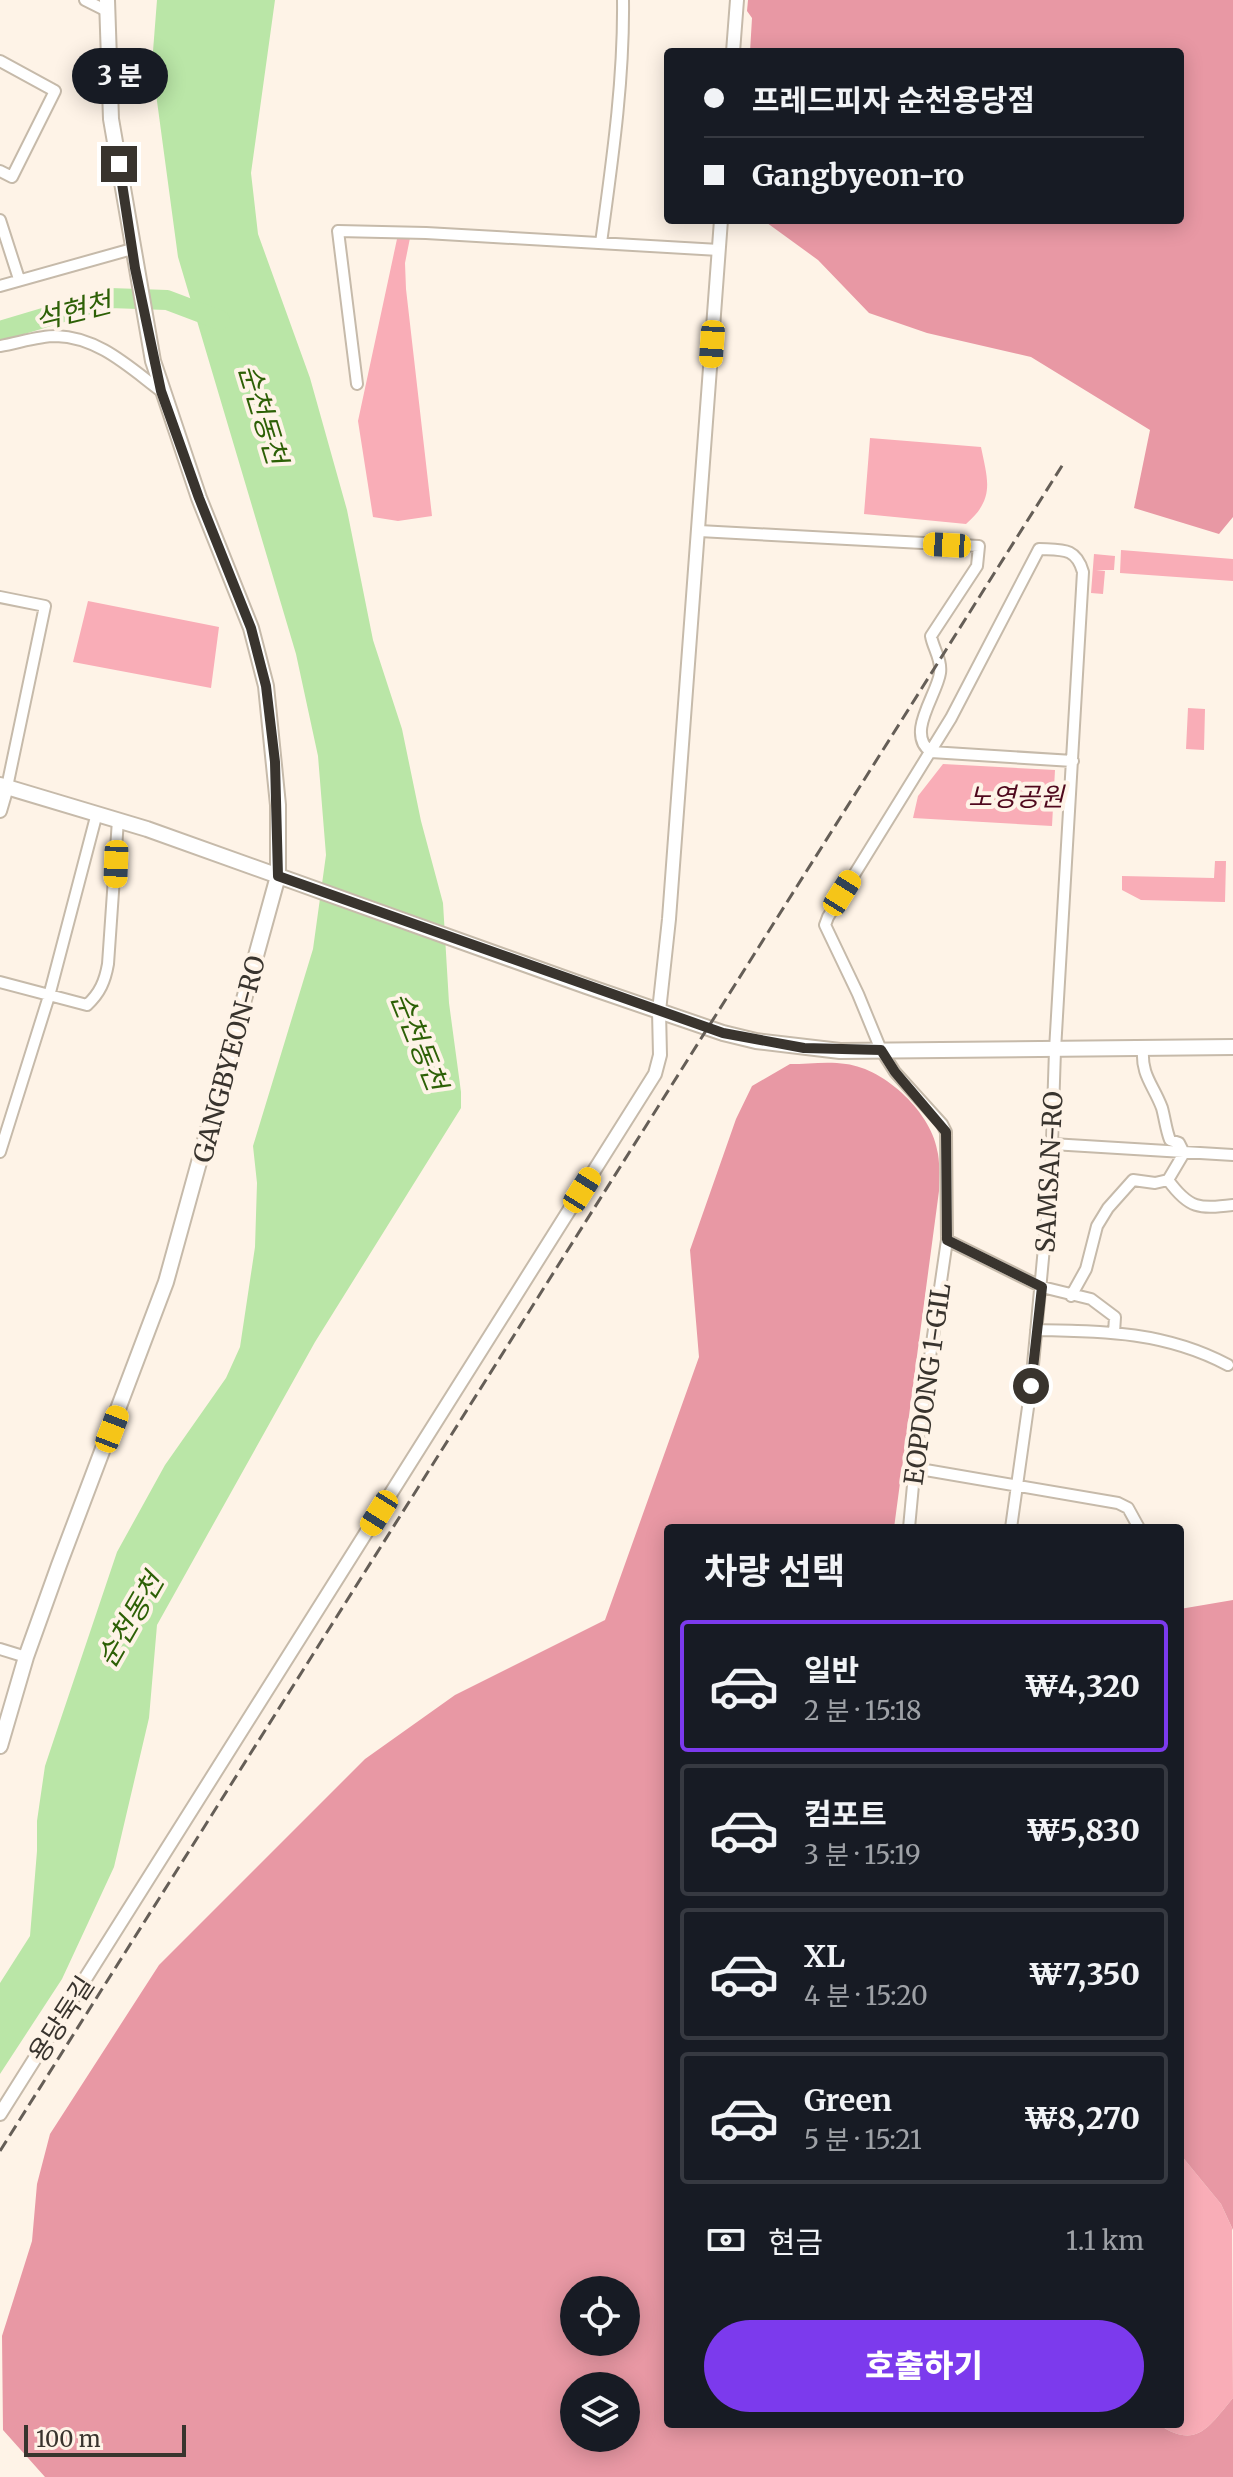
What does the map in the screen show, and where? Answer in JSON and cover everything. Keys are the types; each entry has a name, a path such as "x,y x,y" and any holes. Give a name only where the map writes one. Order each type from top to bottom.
{"main road":[{"path":"107,6 111,119 132,249"},
{"name":"GANGBYEON-RO","path":"0,1746 26,1657 166,1282 278,876 277,791 266,686 251,628 199,498 161,391 132,249"},
{"path":"3,786 118,820 723,1033 779,1045 840,1051 1233,1047"}],"street":[{"path":"85,0 107,6"},
{"path":"601,243 616,129 624,26 623,0"},
{"path":"733,48 737,0"},
{"path":"0,61 55,91 12,177 0,171"},
{"path":"0,220 19,279"},
{"name":"용당둑길","path":"0,2114 650,1083 660,1055 659,1011 669,919 721,224"},
{"path":"357,384 338,231 719,250"},
{"path":"0,286 132,249"},
{"path":"0,346 55,336 72,338 102,347 161,391"},
{"path":"699,531 979,546 977,566 931,636 941,670 922,724 923,745 931,752 1073,761"},
{"name":"SAMSAN-RO","path":"931,752 1039,549 1071,552 1079,560 1083,572 1052,1144 1042,1287 1012,1524"},
{"path":"0,597 45,606 3,786 0,811"},
{"name":"EOPDONG 1-GIL","path":"909,1524 914,1468 947,1240 946,1132 895,1072 881,1050 825,925 931,752"},
{"path":"1,1147 49,996 97,813"},
{"path":"0,982 87,1005 99,993 108,964 118,820"},
{"path":"1071,1296 1086,1269 1097,1226 1121,1191 1133,1180 1155,1183 1168,1180 1184,1153 1179,1143 1170,1140 1161,1107 1147,1081 1142,1063 1143,1048"},
{"path":"1052,1144 1233,1155"},
{"path":"1168,1180 1188,1203 1212,1209 1233,1205"},
{"name":"EOPDONG 1-GIL","path":"947,1240 1042,1287 1091,1299 1115,1317 1114,1333"},
{"path":"1036,1330 1114,1333 1169,1340 1228,1365"},
{"path":"914,1468 1118,1503 1128,1508 1137,1524"},
{"path":"0,1649 26,1657"}],"green space":[{"path":"410,238 405,263 406,289 432,516 398,521 373,517 358,421 397,239"},
{"path":"870,438 981,447 987,480 982,506 966,524 864,514"},
{"path":"1121,550 1233,559 1233,581 1120,573"},
{"path":"1094,554 1115,556 1114,570 1096,570 1105,571 1103,594 1091,593"},
{"path":"88,601 219,627 211,688 73,662"},
{"path":"1188,708 1205,709 1204,750 1186,749"},
{"name":"노영공원","path":"943,764 1055,770 1052,826 913,818 918,796"},
{"path":"1215,861 1226,861 1225,902 1141,900 1122,890 1122,876 1214,878"},
{"path":"1184,2159 1221,2204 1232,2228 1233,2398 1200,2432 1182,2435 1164,2428 1184,2428"}],"shaded area":[{"path":"748,0 1233,0 1233,517 1219,534 1134,508 1150,430 1031,357 927,333 869,313 818,260 768,224 1184,224 1184,48 750,48 752,18 747,11"},
{"path":"839,1063 877,1075 905,1096 927,1124 938,1154 939,1191 895,1524 664,1524 664,2428 1164,2428 1182,2435 1192,2435 1208,2426 1233,2398 1233,2477 45,2477 3,2430 2,2336 32,2241 37,2184 50,2134 159,1965 365,1759 455,1695 605,1620 699,1357 690,1250 736,1119 752,1086 790,1064"},
{"path":"1233,1600 1233,2230 1221,2204 1184,2159 1184,1608"}],"water":[{"name":"순천동천","path":"157,0 275,0 251,173 258,234 310,378 347,510 373,640 402,729 421,821 443,903 449,1003 461,1108 315,1342 157,1625 149,1718 114,1867 62,1979 0,2074 0,1983 30,1936 37,1821 45,1766 117,1552 165,1465 226,1378 240,1347 255,1247 257,1183 253,1146 313,949 326,855 318,756 296,654 178,257 152,64"}],"waterway":[{"name":"석현천","path":"0,331 110,298 167,300 220,320"}],"railway":[{"path":"0,2151 1065,461"}],"route":[{"path":"119,164 135,268 161,391 199,498 251,628 266,686 278,805 278,876 723,1033 804,1048 881,1050 895,1072 946,1132 947,1240 1042,1287 1031,1386"}]}
